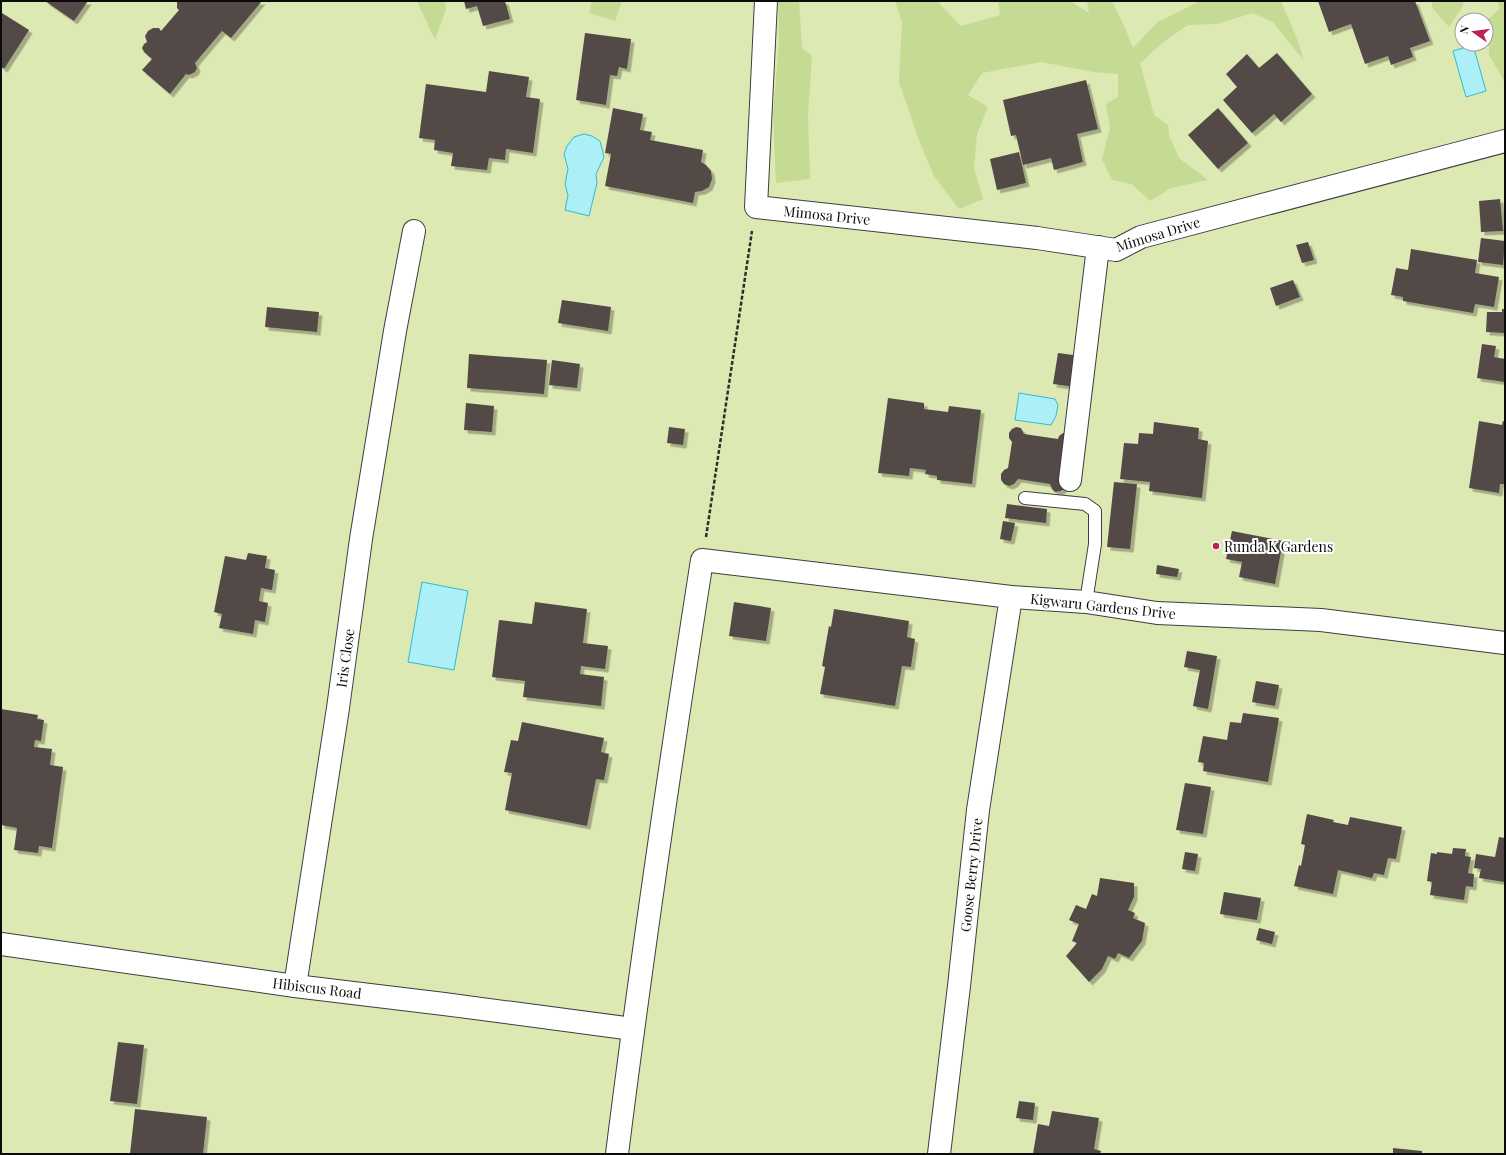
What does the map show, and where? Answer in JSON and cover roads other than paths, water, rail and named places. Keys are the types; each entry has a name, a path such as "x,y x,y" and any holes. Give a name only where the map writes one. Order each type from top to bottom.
{"street":[{"name":"Mimosa Drive","path":"766,1 756,207 1037,238 1116,250 1141,237 1505,141"},
{"name":"Iris Close","path":"295,986 338,708 361,539 395,330 414,231"},
{"path":"1070,480 1098,247"},
{"name":"Kigwaru Gardens Drive","path":"633,1029 678,713 702,560 1011,597 1086,602 1157,613 1322,620 1505,643"},
{"name":"Goose Berry Drive","path":"939,1154 960,986 978,810 1011,597"},
{"name":"Hibiscus Road","path":"1,944 295,986 633,1029"},
{"path":"617,1154 633,1029"}],"lane":[{"path":"1026,498 1084,504 1095,511 1095,544 1086,602"}],"water":[{"path":"1453,51 1475,52 1486,91 1466,97"},
{"path":"584,134 592,136 600,141 604,157 596,174 597,183 589,216 565,210 568,195 565,184 568,169 564,154 567,146 574,137"},
{"path":"1019,393 1055,399 1058,405 1056,416 1051,425 1015,420"},
{"path":"422,582 468,591 454,670 408,662"}],"place":[{"name":"Runda K Gardens","path":"1216,546"}]}
